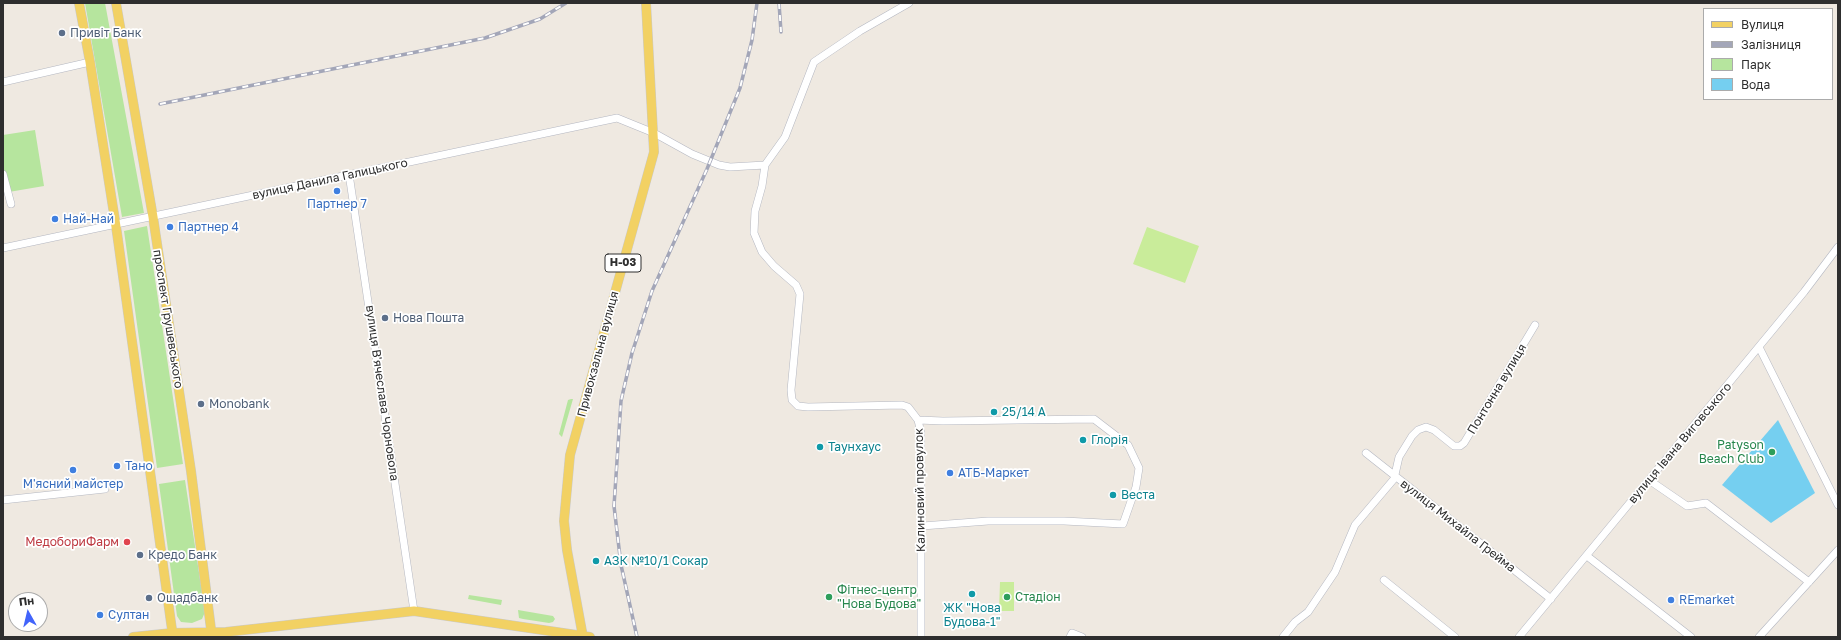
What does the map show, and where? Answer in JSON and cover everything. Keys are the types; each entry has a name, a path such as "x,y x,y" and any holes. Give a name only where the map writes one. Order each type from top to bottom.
{"main road":[{"path":"79,3 90,62 115,224 173,635"},
{"name":"проспект Грушевського","path":"116,3 153,217 191,471 212,635"},
{"name":"Привокзальна вулиця","path":"585,637 567,550 564,521 570,456 654,152 646,3"},
{"path":"203,637 414,611 585,637"},
{"path":"133,637 212,635"}],"street":[{"path":"765,165 785,137 814,62 860,31 909,3"},
{"path":"3,82 90,62"},
{"name":"вулиця Данила Галицького","path":"3,248 617,118 654,133 692,154 719,165 730,167 765,165"},
{"name":"Калиновий провулок","path":"765,165 762,186 755,211 754,233 762,252 774,266 796,285 800,294 791,390 792,400 798,406 808,407 902,405 908,407 918,420 921,433 921,637"},
{"path":"3,174 11,204"},
{"name":"вулиця В'ячеслава Чорновола","path":"349,174 414,611"},
{"name":"вулиця Івана Виговського","path":"1519,637 1804,292 1838,247"},
{"name":"Понтонна вулиця","path":"1395,476 1400,454 1418,430 1426,427 1430,428 1454,446 1460,446 1466,442 1535,325"},
{"path":"1759,347 1838,505"},
{"path":"918,420 1094,419 1128,444 1139,468 1136,488 1123,524 1064,521 996,521 922,526"},
{"name":"вулиця Михайла Грейма","path":"1366,453 1551,599"},
{"path":"1283,637 1295,622 1308,612 1322,592 1342,558 1355,525 1395,476"},
{"path":"1649,480 1687,506 1706,503 1809,582"},
{"path":"3,500 105,489"},
{"path":"1759,637 1838,550"},
{"path":"1586,556 1691,637"},
{"path":"1384,580 1455,637"},
{"path":"1071,635 1082,637"}],"green space":[{"path":"85,3 105,3 144,213 122,217"},
{"path":"35,130 44,186 3,193 3,135"},
{"path":"147,226 183,464 157,468 124,231"},
{"path":"1147,227 1199,246 1185,283 1133,264"},
{"path":"573,399 562,437 559,434 568,400"},
{"path":"185,480 205,612 202,619 192,623 181,622 177,616 159,484"},
{"name":"Стадіон","path":"1000,582 1014,582 1014,611 999,611"},
{"path":"469,595 502,600 501,605 468,599"},
{"path":"518,610 553,616 555,619 553,622 549,623 523,619 519,618"}],"water":[{"name":"Patyson Beach Club","path":"1778,420 1815,493 1771,523 1722,485"}],"railway":[{"path":"160,104 485,38 540,19 566,3"},
{"path":"637,637 621,565 614,506 621,401 632,353 652,291 707,169 740,88 752,40 757,3"},
{"path":"779,3 781,32"}],"place":[{"name":"Привіт Банк","path":"62,33"},
{"name":"Партнер 7","path":"337,191"},
{"name":"Най-Най","path":"55,219"},
{"name":"Партнер 4","path":"170,227"},
{"name":"Нова Пошта","path":"385,318"},
{"name":"Monobank","path":"201,404"},
{"name":"25/14 А","path":"994,412"},
{"name":"Глорія","path":"1083,440"},
{"name":"Таунхаус","path":"820,447"},
{"name":"Patyson Beach Club","path":"1772,452"},
{"name":"Тано","path":"117,466"},
{"name":"М'ясний майстер","path":"73,470"},
{"name":"АТБ-Маркет","path":"950,473"},
{"name":"Веста","path":"1113,495"},
{"name":"МедобориФарм","path":"127,542"},
{"name":"Кредо Банк","path":"140,555"},
{"name":"АЗК №10/1 Сокар","path":"596,561"},
{"name":"ЖК \"Нова Будова-1\"","path":"972,594"},
{"name":"Фітнес-центр \"Нова Будова\"","path":"829,597"},
{"name":"Стадіон","path":"1007,597"},
{"name":"Ощадбанк","path":"149,598"},
{"name":"REmarket","path":"1671,600"},
{"name":"Султан","path":"100,615"}]}
